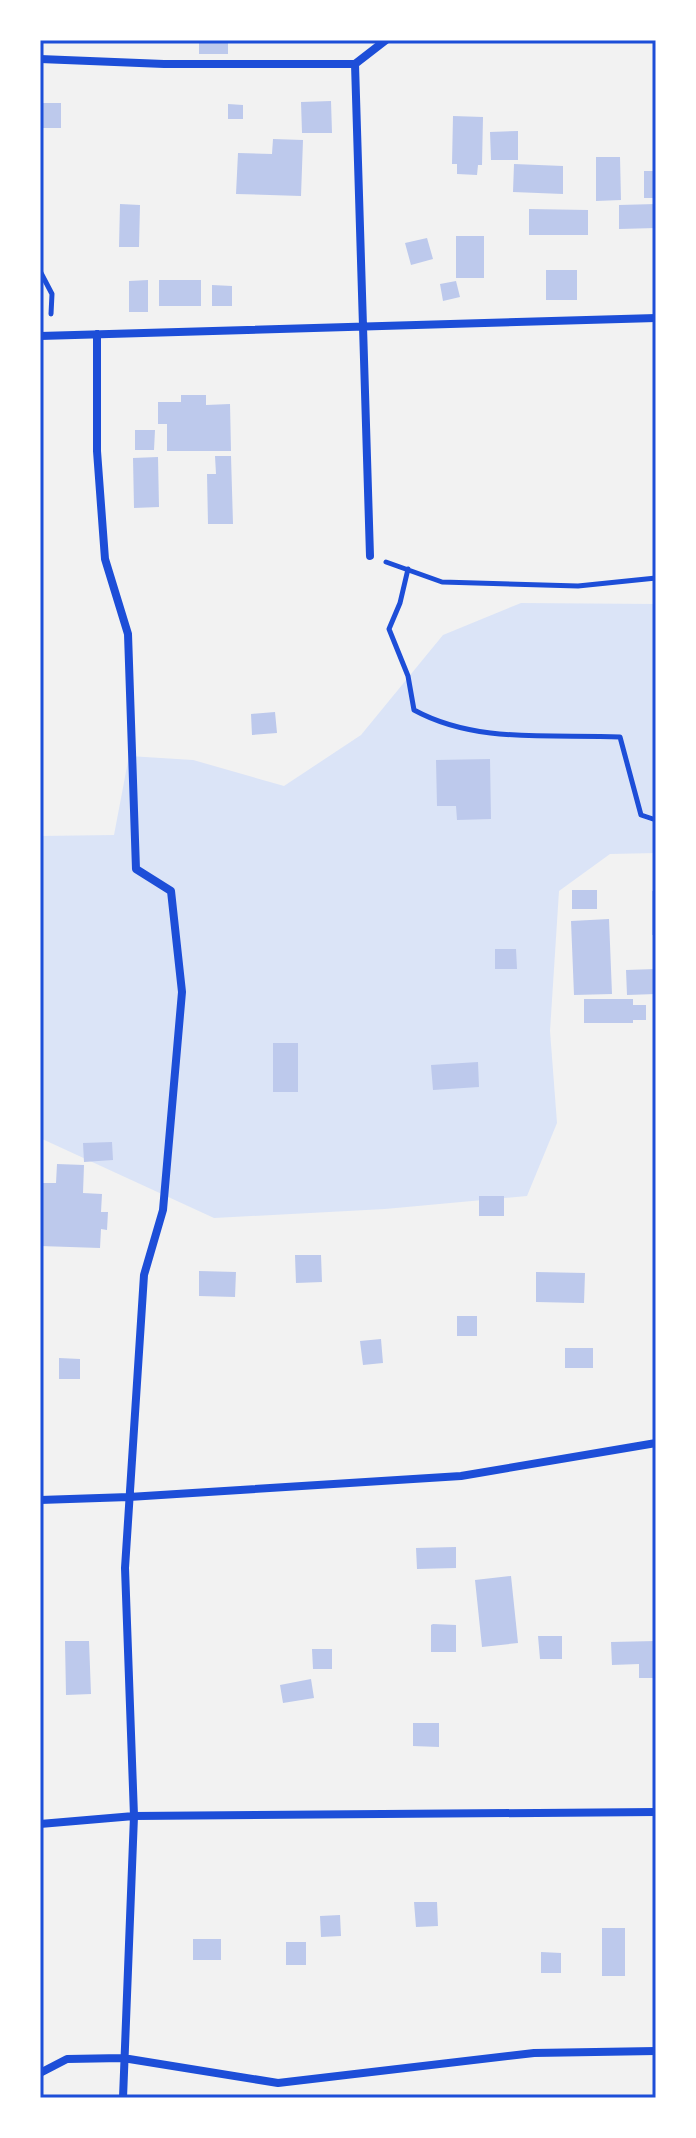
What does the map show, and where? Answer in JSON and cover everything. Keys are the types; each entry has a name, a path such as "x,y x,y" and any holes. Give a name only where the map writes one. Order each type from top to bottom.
{"street":[{"path":"40,59 164,64 355,64 386,40"},
{"path":"355,64 370,556"},
{"path":"45,336 656,318"},
{"path":"97,334 97,451 105,559 128,634 136,869 171,891 182,992 163,1210 144,1275 125,1568 134,1816 123,2098"},
{"path":"40,1500 461,1476 656,1443"},
{"path":"40,1824 134,1816 656,1812"},
{"path":"40,2073 67,2059 123,2058 278,2083 534,2053 656,2051"}],"path":[{"path":"40,271 52,294 45,336"},
{"path":"370,556 442,582 578,586 656,578"},
{"path":"408,569 400,603 389,629 408,676 414,710 435,721 491,735 620,737 641,815 656,820"}],"shaded area":[{"path":"521,603 656,604 656,853 610,854 559,891 550,1031 557,1123 527,1196 385,1209 214,1218 40,1138 40,836 114,835 129,756 193,760 284,786 361,735 443,635"}],"building":[{"path":"199,40 228,40 228,54 199,54"},
{"path":"331,101 332,133 302,133 301,102"},
{"path":"40,103 61,103 61,128 40,128"},
{"path":"228,104 243,105 243,119 228,119"},
{"path":"453,116 483,117 482,165 478,165 477,175 457,174 457,164 452,164"},
{"path":"518,131 518,160 491,160 490,132"},
{"path":"273,139 303,140 301,196 236,194 238,153 272,154"},
{"path":"596,157 620,157 621,200 596,201"},
{"path":"514,164 563,166 563,194 513,192"},
{"path":"644,171 656,171 656,198 644,198"},
{"path":"120,204 140,205 139,247 119,247"},
{"path":"656,204 656,228 619,229 619,205"},
{"path":"529,209 588,210 588,235 529,235"},
{"path":"456,236 484,236 484,278 456,278"},
{"path":"427,238 433,259 411,265 405,243"},
{"path":"546,270 577,270 577,300 546,300"},
{"path":"148,280 148,312 129,312 129,281"},
{"path":"159,280 201,280 201,306 159,306"},
{"path":"456,281 460,297 443,301 440,284"},
{"path":"212,285 232,286 232,306 212,306"},
{"path":"181,395 206,395 206,405 230,404 231,451 167,451 167,424 158,424 158,402 181,402"},
{"path":"135,430 155,430 154,450 135,450"},
{"path":"215,456 231,456 233,524 208,524 207,474 216,474"},
{"path":"158,457 159,507 134,508 133,458"},
{"path":"275,712 277,733 252,735 251,714"},
{"path":"490,759 491,819 457,820 456,806 437,806 436,760"},
{"path":"572,890 597,890 597,909 572,909"},
{"path":"652,891 656,891 656,935 652,935"},
{"path":"609,919 612,994 574,995 571,921"},
{"path":"495,949 516,949 517,969 495,969"},
{"path":"656,969 656,994 627,995 626,970"},
{"path":"584,999 633,999 633,1005 646,1005 646,1020 584,1023"},
{"path":"273,1043 298,1043 298,1092 273,1092"},
{"path":"478,1062 479,1087 433,1090 431,1065"},
{"path":"112,1142 113,1160 84,1162 83,1143"},
{"path":"57,1164 84,1165 83,1193 102,1194 101,1212 108,1212 107,1230 101,1229 100,1248 40,1246 40,1183 56,1183"},
{"path":"479,1196 504,1196 504,1216 479,1216"},
{"path":"295,1255 321,1255 322,1282 296,1283"},
{"path":"199,1271 236,1272 235,1297 199,1296"},
{"path":"536,1272 585,1273 584,1303 536,1302"},
{"path":"457,1316 477,1316 477,1336 457,1336"},
{"path":"381,1339 383,1363 363,1365 360,1341"},
{"path":"565,1348 593,1348 593,1368 565,1368"},
{"path":"59,1358 80,1359 80,1379 59,1379"},
{"path":"456,1547 456,1568 417,1569 416,1548"},
{"path":"511,1576 518,1643 482,1647 475,1580"},
{"path":"433,1624 456,1625 456,1652 431,1652"},
{"path":"538,1636 562,1636 562,1659 540,1659"},
{"path":"65,1641 89,1641 91,1694 66,1695"},
{"path":"656,1641 656,1678 639,1678 639,1664 612,1665 611,1642"},
{"path":"312,1649 332,1649 332,1669 313,1669"},
{"path":"311,1679 314,1698 283,1703 280,1685"},
{"path":"413,1723 439,1723 439,1747 413,1746"},
{"path":"414,1902 437,1902 438,1926 416,1927"},
{"path":"340,1915 341,1936 321,1937 320,1916"},
{"path":"602,1928 625,1928 625,1976 602,1976"},
{"path":"193,1939 221,1939 221,1960 193,1960"},
{"path":"286,1942 306,1942 306,1965 286,1965"},
{"path":"541,1952 561,1953 561,1973 541,1973"}]}
